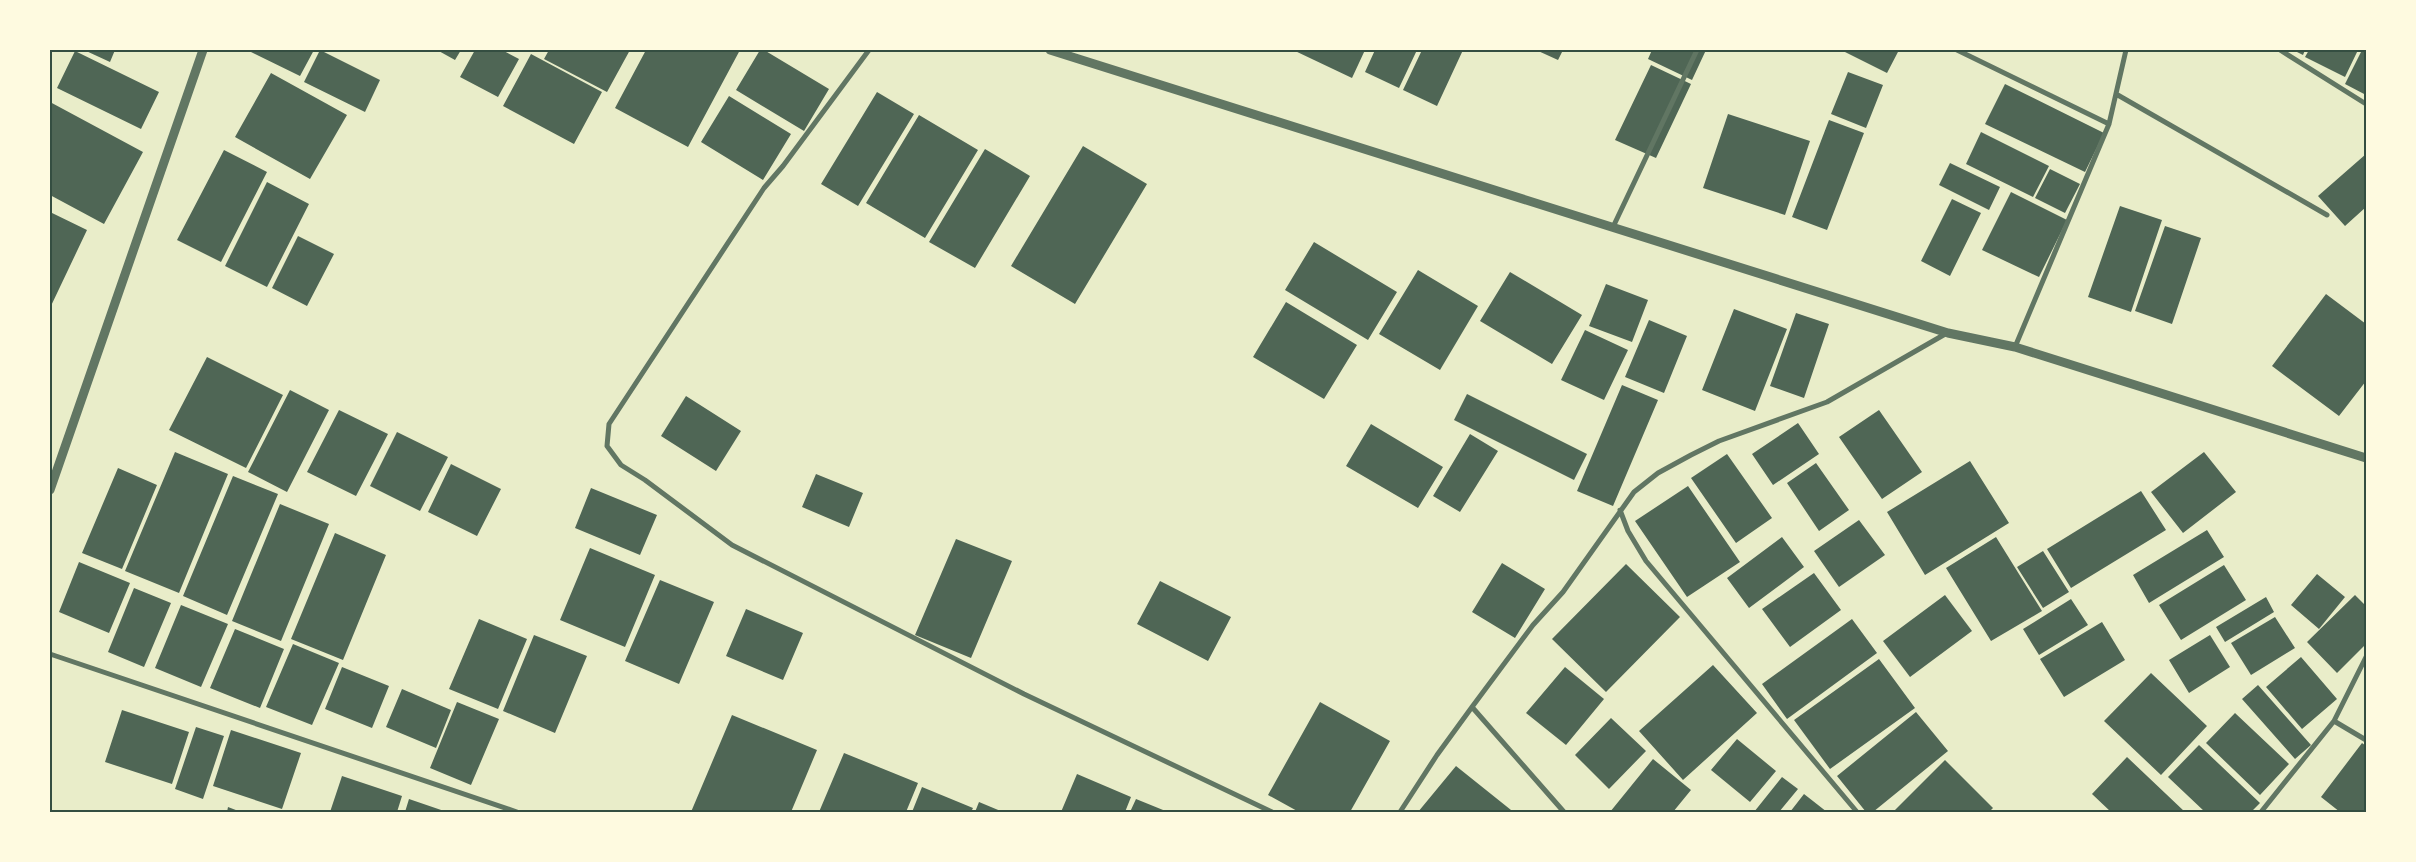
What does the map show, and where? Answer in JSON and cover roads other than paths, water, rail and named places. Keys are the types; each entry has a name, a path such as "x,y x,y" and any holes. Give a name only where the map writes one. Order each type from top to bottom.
{"street":[{"path":"50,490 203,50"},
{"path":"869,50 753,204 609,424 607,446 621,465 645,480 732,545 1024,694 1272,812"},
{"path":"1050,50 1948,333 2015,347 2366,458"},
{"path":"1613,227 1697,50"},
{"path":"1957,50 2109,124"},
{"path":"2015,347 2109,124 2126,50"},
{"path":"2280,50 2366,104"},
{"path":"2116,94 2327,215"},
{"path":"1400,812 1436,755 1533,624 1563,592 1634,492 1652,478 1691,455 1719,441 1827,402 1948,333"},
{"path":"1620,510 1628,530 1646,561 1857,812"},
{"path":"50,654 517,812"},
{"path":"2261,812 2334,721 2366,657"},
{"path":"1472,707 1564,812"},
{"path":"2334,721 2366,740"}]}
